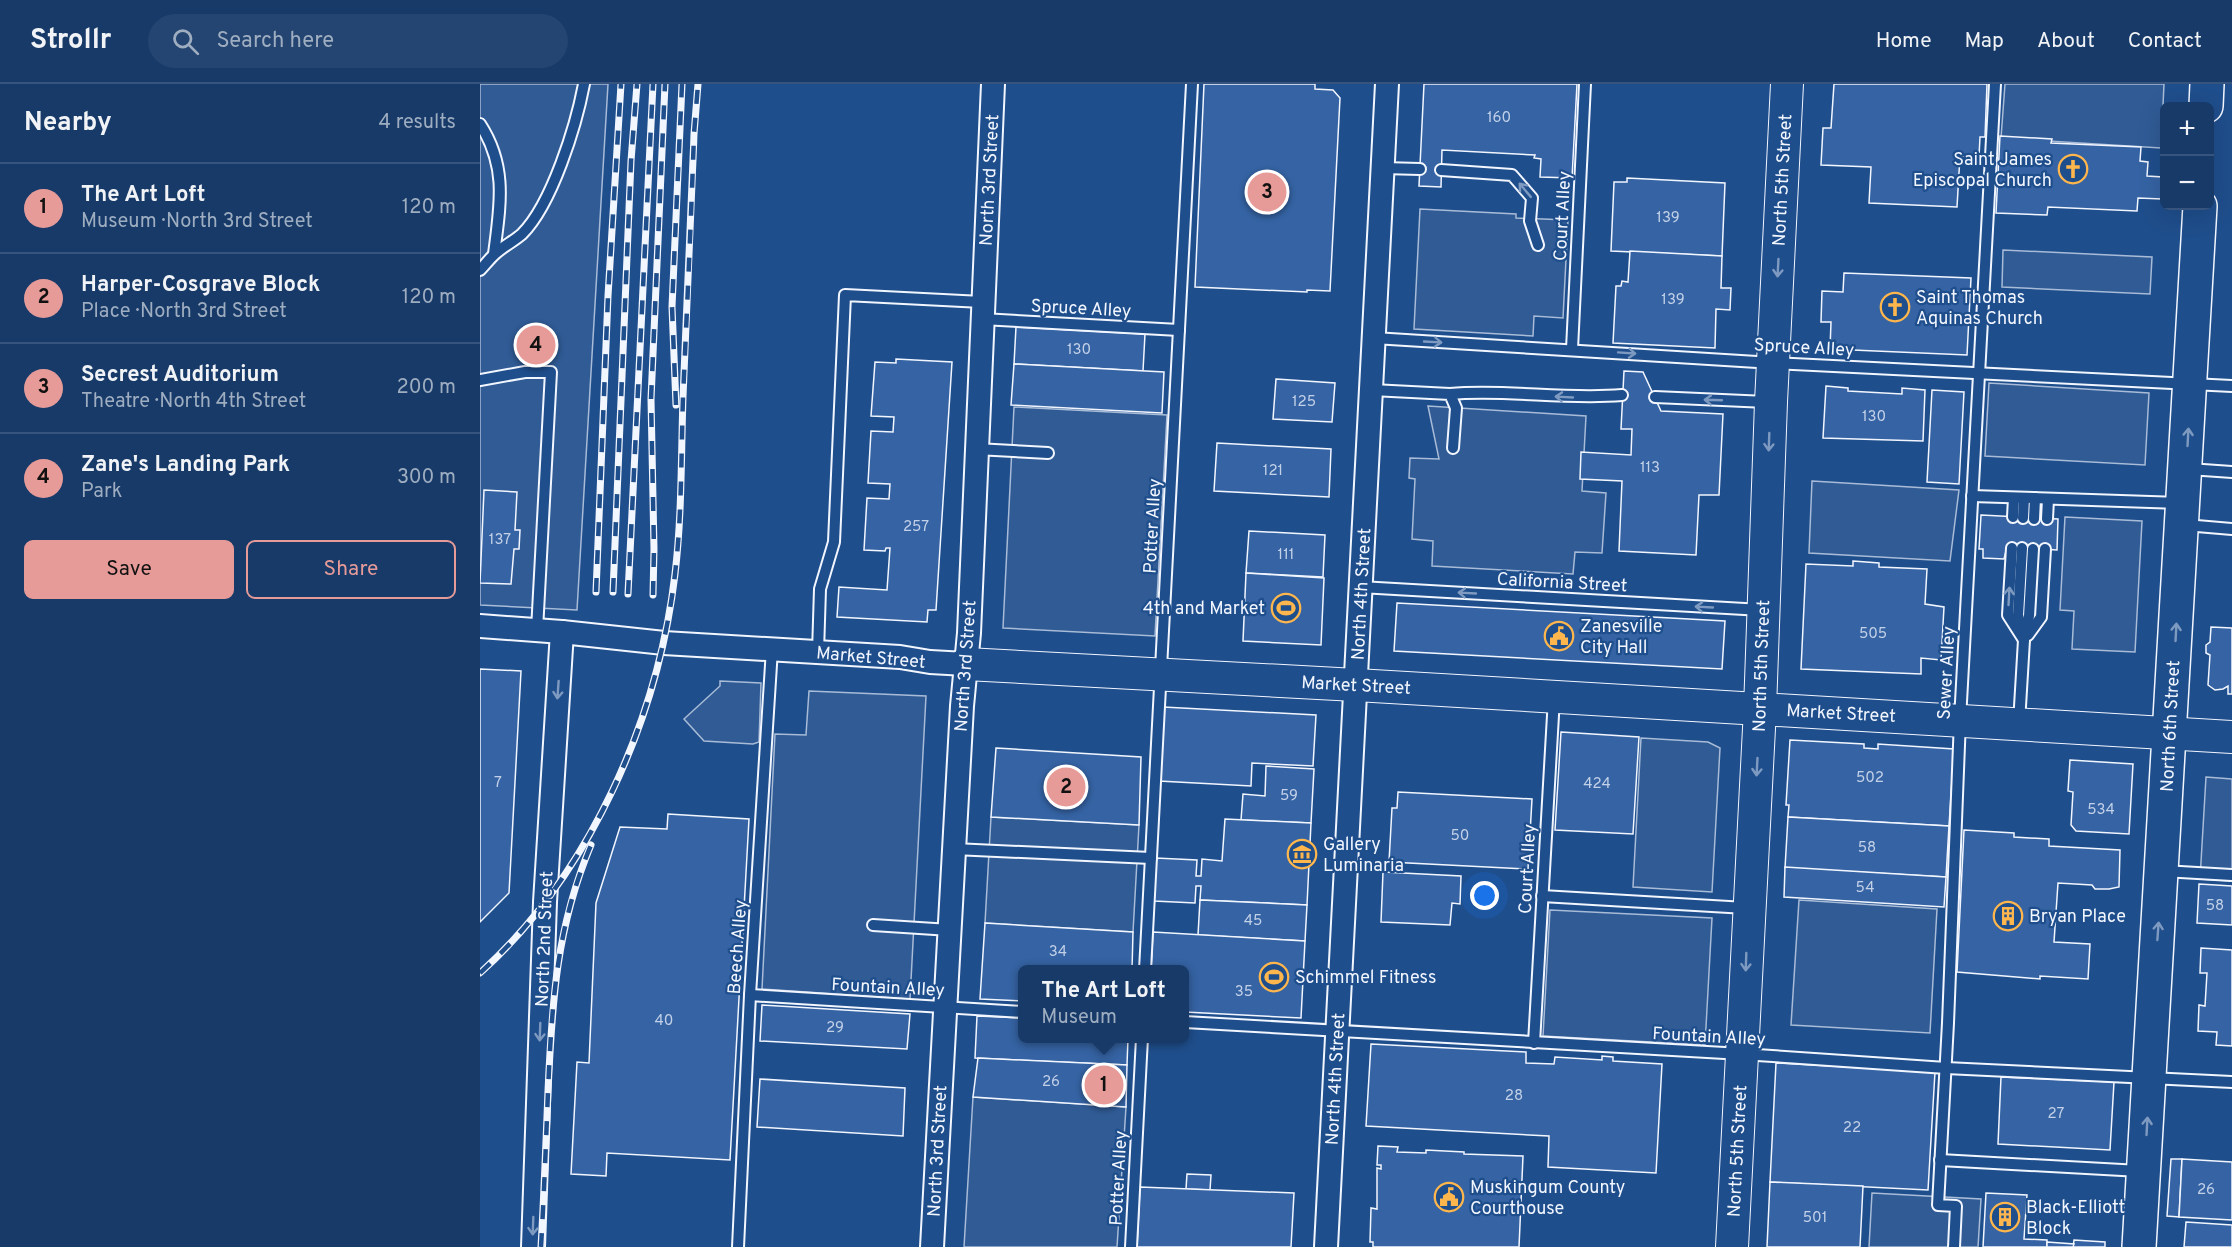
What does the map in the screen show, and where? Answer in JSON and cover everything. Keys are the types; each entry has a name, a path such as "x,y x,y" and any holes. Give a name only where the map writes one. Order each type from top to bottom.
{"main road":[{"path":"2206,102 2207,84"},
{"name":"North 6th Street","path":"2139,1247 2200,210"}],"street":[{"name":"North 3rd Street","path":"932,1247 962,706 969,633 993,84"},
{"name":"North 4th Street","path":"1326,1247 1387,84"},
{"name":"North 5th Street","path":"1732,1247 1760,709 1762,610 1787,84"},
{"name":"Market Street","path":"480,626 664,643 900,657 930,662 2232,737"},
{"name":"North 2nd Street","path":"533,1247 545,902 562,632"}],"lane":[{"path":"480,270 494,254 522,234 553,184 565,154 584,84"},
{"name":"Potter Alley","path":"1145,965 1191,84"},
{"name":"Court Alley","path":"1572,349 1585,84"},
{"name":"Sewer Alley","path":"1954,1247 1956,1206 1938,1205 1946,1068 1959,720 1995,84"},
{"path":"480,124 493,148 501,179 494,254"},
{"path":"1383,168 1420,169"},
{"path":"1442,171 1512,175 1532,198 1530,221 1538,245"},
{"name":"Spruce Alley","path":"818,652 820,589 834,542 845,295 1179,330"},
{"name":"Spruce Alley","path":"1374,338 1773,363 2232,386"},
{"path":"480,380 525,372 551,372 537,630"},
{"path":"1372,390 1588,398 1622,395"},
{"path":"1450,394 1456,408 1454,448"},
{"path":"1655,397 1771,402"},
{"path":"976,449 1048,453"},
{"path":"2186,469 2232,472"},
{"path":"1972,496 2048,499 2183,514 2232,530"},
{"path":"2024,498 2023,518 2024,498"},
{"path":"2047,519 2048,499"},
{"path":"2019,723 2024,640 2029,616 2022,548 2008,615 2024,640"},
{"path":"2024,640 2041,616 2045,549"},
{"name":"California Street","path":"1360,587 1762,610"},
{"name":"Beech Alley","path":"738,1247 750,996 772,649"},
{"name":"Court Alley","path":"1534,1043 1554,698"},
{"path":"954,849 1151,858"},
{"path":"2162,871 2232,875"},
{"path":"1542,896 1749,908"},
{"path":"873,925 950,930"},
{"name":"Fountain Alley","path":"750,996 1018,1012"},
{"name":"Fountain Alley","path":"1189,1022 1946,1068 2232,1082"},
{"name":"Potter Alley","path":"1131,1247 1142,1043"},
{"path":"1940,1160 2144,1172"}],"shaded area":[{"path":"480,84 608,84 577,610 480,605"},
{"path":"2005,84 2164,84 2163,102 2160,102 2160,148 2001,138"},
{"path":"1420,209 1516,214 1516,218 1568,220 1563,318 1534,316 1533,336 1414,329"},
{"path":"2003,250 2152,257 2150,294 2002,287"},
{"path":"1989,383 2149,393 2145,465 1985,456"},
{"path":"1428,406 1586,416 1582,491 1606,493 1602,553 1575,552 1573,574 1432,566 1433,541 1412,539 1415,479 1409,478 1410,458 1439,459"},
{"path":"1014,407 1167,415 1155,636 1003,628"},
{"path":"1812,481 1959,490 1950,561 1809,553"},
{"path":"2065,517 2142,521 2135,652 2072,649 2074,611 2060,610"},
{"path":"720,681 761,683 759,742 753,744 704,741 684,719 720,686"},
{"path":"809,691 926,696 910,999 762,989 775,734 806,735"},
{"path":"1641,738 1708,742 1720,748 1712,892 1633,887"},
{"path":"2206,777 2232,779 2232,881 2200,879"},
{"path":"991,817 1139,825 1133,932 985,923"},
{"path":"1799,900 1937,909 1930,1033 1791,1025"},
{"path":"1550,910 1712,918 1705,1045 1543,1036"},
{"path":"973,1097 1126,1107 1117,1247 964,1247"},
{"path":"1872,1193 1981,1199 1978,1247 1869,1247"}],"building":[{"path":"1204,84 1315,84 1315,89 1333,90 1340,98 1330,291 1195,287"},
{"path":"1424,84 1577,84 1572,178 1540,177 1541,159 1534,158 1535,155 1442,150 1441,187 1419,186"},
{"path":"1834,84 1987,84 1985,137 1980,137 1979,157 1960,156 1957,207 1869,203 1871,167 1821,165 1823,128 1831,128"},
{"name":"Saint James Episcopal Church","path":"2000,136 2052,139 2051,143 2141,147 2140,161 2148,162 2147,176 2160,177 2160,199 2138,198 2137,211 2048,207 2047,215 1996,213"},
{"path":"1627,178 1725,183 1722,256 1611,251 1614,182 1627,182"},
{"path":"1630,251 1722,256 1721,288 1731,288 1730,310 1716,309 1715,348 1613,343 1616,286 1621,286 1622,281 1628,282"},
{"name":"Saint Thomas Aquinas Church","path":"1844,273 1971,278 1967,355 1830,349 1831,322 1821,322 1822,291 1843,292"},
{"path":"1016,327 1145,334 1143,371 1014,364"},
{"path":"896,359 952,362 936,610 928,610 927,622 837,617 839,587 887,590 890,548 886,548 885,551 864,550 867,498 889,499 890,484 868,483 871,431 893,432 894,417 871,416 875,362 896,363"},
{"path":"1014,364 1164,372 1162,413 1011,405"},
{"path":"1624,371 1643,372 1661,411 1723,414 1719,495 1699,495 1696,555 1619,551 1622,481 1580,479 1581,452 1631,455 1632,429 1621,429"},
{"path":"1276,379 1335,383 1332,422 1273,419"},
{"path":"1826,386 1848,388 1848,391 1902,394 1902,388 1925,390 1923,441 1823,438"},
{"path":"1932,390 1964,392 1959,484 1927,482"},
{"path":"1217,443 1331,449 1329,497 1214,491"},
{"path":"484,490 517,492 515,530 520,530 519,549 514,549 511,584 480,583"},
{"path":"1981,515 2058,519 2057,550 2007,547 2004,559 1983,558 1983,549 1979,549"},
{"path":"1249,531 1325,535 1323,577 1246,573"},
{"path":"1853,561 1879,563 1879,567 1927,569 1925,604 1944,607 1941,660 1921,658 1921,674 1801,669 1806,564 1853,566"},
{"path":"1246,573 1324,578 1321,645 1243,641"},
{"name":"Zanesville City Hall","path":"1397,603 1725,621 1722,669 1394,651"},
{"path":"2211,627 2232,628 2232,694 2228,694 2228,686 2215,690 2208,685 2210,655 2206,653 2206,645 2210,642"},
{"path":"480,669 521,671 509,893 480,922"},
{"path":"1163,707 1316,715 1313,766 1252,763 1251,786 1159,781"},
{"path":"1561,732 1639,737 1633,834 1555,830"},
{"path":"1790,740 1864,744 1864,748 1878,749 1878,744 1954,749 1949,826 1788,817 1789,805 1786,805"},
{"path":"996,748 1141,757 1139,825 991,817"},
{"path":"2070,760 2133,764 2129,834 2076,831 2071,825 2073,792 2068,791"},
{"path":"1266,766 1314,769 1311,823 1241,820 1243,794 1265,796"},
{"path":"1398,792 1532,799 1528,869 1389,862 1392,808 1397,808"},
{"path":"668,814 749,819 730,1160 607,1153 606,1176 571,1174 577,1062 589,1063 596,903 620,827 667,829"},
{"path":"1788,817 1949,826 1946,877 1785,868"},
{"path":"1225,819 1311,823 1307,905 1200,900 1201,886 1196,886 1195,903 1154,901 1156,858 1197,860 1196,876 1201,876 1202,859 1222,861"},
{"name":"Bryan Place","path":"1964,830 2014,833 2014,837 2049,839 2049,846 2120,850 2119,887 2095,889 2092,885 2058,883 2054,942 2090,944 2088,979 2040,976 2040,979 1957,972"},
{"path":"1785,867 1946,877 1944,907 1784,897"},
{"path":"1383,872 1461,876 1460,904 1452,903 1450,925 1381,922"},
{"path":"2199,884 2232,886 2232,925 2197,923"},
{"path":"1200,900 1307,905 1305,941 1198,935"},
{"path":"985,923 1133,932 1132,965 1018,965 1018,1001 980,999"},
{"path":"1153,932 1305,941 1301,1018 1189,1012 1189,965 1151,965"},
{"path":"2201,948 2232,950 2232,1046 2216,1045 2217,1032 2198,1031 2199,1005 2205,1006 2207,973 2200,973"},
{"path":"762,1005 910,1014 907,1049 760,1041"},
{"path":"977,1016 1018,1018 1018,1043 1128,1043 1127,1065 975,1058"},
{"path":"1371,1044 1526,1052 1526,1063 1554,1064 1555,1057 1602,1060 1602,1056 1613,1057 1613,1061 1662,1064 1656,1173 1548,1167 1549,1136 1366,1126"},
{"path":"978,1058 1127,1065 1126,1107 973,1097"},
{"path":"1776,1063 1935,1072 1928,1190 1770,1182"},
{"path":"2001,1077 2114,1082 2110,1150 1998,1144"},
{"path":"760,1079 905,1088 903,1136 757,1127"},
{"name":"Muskingum County Courthouse","path":"1378,1146 1398,1147 1397,1152 1426,1153 1426,1150 1523,1156 1519,1247 1373,1247 1373,1242 1370,1242 1371,1208 1377,1209 1377,1168 1381,1169 1381,1165 1377,1165"},
{"path":"2171,1159 2182,1159 2179,1217 2167,1216"},
{"path":"2182,1159 2232,1162 2232,1220 2179,1217"},
{"path":"1187,1174 1211,1175 1210,1190 1186,1189"},
{"path":"1770,1182 1863,1186 1860,1247 1767,1247"},
{"path":"1140,1187 1294,1193 1291,1247 1137,1247"},
{"name":"Black-Elliott Block","path":"1986,1193 2027,1195 2024,1239 2047,1240 2047,1247 1983,1247"},
{"path":"2186,1222 2232,1225 2232,1247 2184,1247"},
{"path":"2074,1240 2105,1242 2105,1247 2073,1247"},
{"path":"2047,1242 2074,1244 2073,1247 2047,1247"}],"railway":[{"path":"596,592 608,296 621,84"},
{"path":"613,592 631,161 637,84"},
{"path":"628,594 653,84"},
{"path":"653,595 651,399 665,84"},
{"path":"676,405 672,307 682,84"},
{"path":"480,973 519,933 554,889 586,841 612,791 635,738 653,684 666,629 677,552 698,84"},
{"path":"541,1247 554,996 570,906 591,845"}],"place":[{"name":"Saint James Episcopal Church","path":"2073,169"},
{"name":"Secrest Auditorium","path":"1267,192"},
{"name":"Saint Thomas Aquinas Church","path":"1895,307"},
{"name":"Zane's Landing Park","path":"536,345"},
{"name":"4th and Market","path":"1286,608"},
{"name":"Zanesville City Hall","path":"1559,636"},
{"name":"Harper-Cosgrave Block","path":"1066,787"},
{"name":"Gallery Luminaria","path":"1302,854"},
{"name":"Bryan Place","path":"2008,916"},
{"name":"Schimmel Fitness","path":"1274,977"},
{"name":"The Art Loft","path":"1104,1085"},
{"name":"Muskingum County Courthouse","path":"1449,1197"},
{"name":"Black-Elliott Block","path":"2005,1217"}]}
